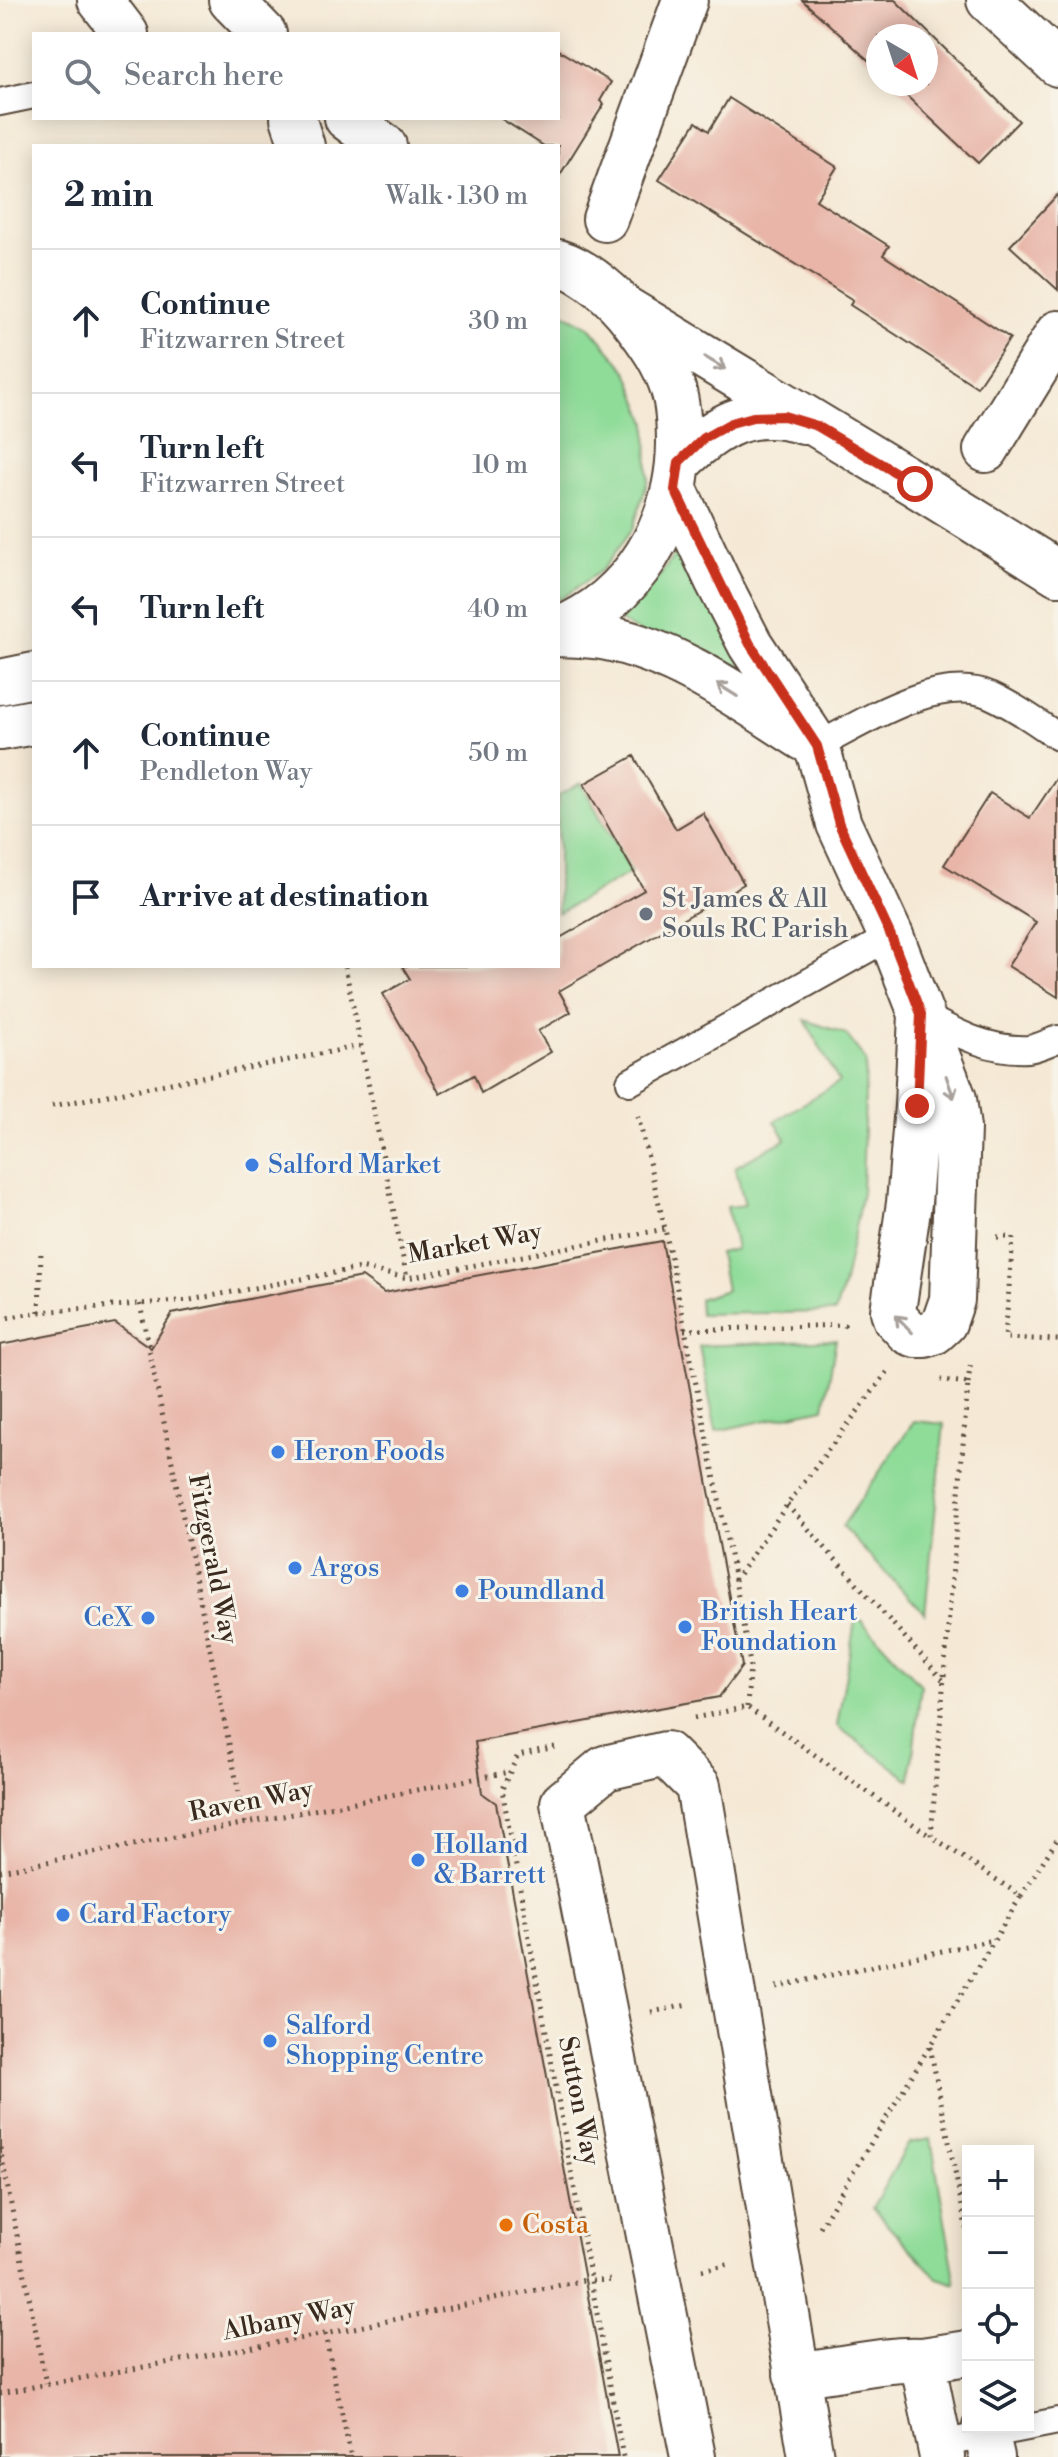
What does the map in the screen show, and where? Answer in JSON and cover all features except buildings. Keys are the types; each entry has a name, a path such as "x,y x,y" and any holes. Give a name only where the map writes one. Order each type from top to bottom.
{"street":[{"path":"100,0 124,32"},
{"path":"220,0 240,32"},
{"path":"231,0 262,32"},
{"path":"605,219 685,0"},
{"path":"989,0 1058,64"},
{"path":"294,120 301,144"},
{"path":"350,120 381,144"},
{"path":"561,262 586,275 624,308 1058,573"},
{"path":"560,631 596,609 626,584 652,549 667,516 677,476 679,428 673,390 655,348 624,308"},
{"path":"986,450 1058,333"},
{"path":"677,476 704,438 731,423 753,417 784,416 817,426"},
{"path":"677,476 750,644 817,746 839,824 891,936 954,1099 958,1128 952,1300 944,1323 934,1332 916,1335"},
{"path":"560,632 605,637 667,658 702,675 817,746"},
{"path":"0,682 32,675"},
{"path":"0,728 32,722"},
{"path":"693,2457 563,1803 605,1768 666,1754 698,1786 811,2457"},
{"path":"796,2374 896,2359 922,2360 962,2354"},
{"path":"922,2360 941,2450"}],"lane":[{"path":"0,102 32,95"},
{"path":"817,746 910,700 941,691 964,690 988,694 1058,737"},
{"path":"630,1082 891,936"},
{"path":"921,1014 964,1037 990,1045 1030,1049 1058,1039"},
{"path":"941,2450 1058,2421"}],"path":[{"path":"345,968 407,1278"},
{"path":"52,1106 361,1046"},
{"path":"630,1082 665,1229 735,1580 750,1664 747,1707"},
{"name":"Market Way","path":"0,1319 39,1312 190,1300 360,1268 407,1278 665,1229"},
{"path":"39,1312 41,1251"},
{"name":"Fitzgerald Way","path":"140,1304 245,1823"},
{"path":"684,1330 844,1325 852,1335"},
{"path":"735,1580 787,1505 916,1335"},
{"path":"1005,1338 1058,1340"},
{"path":"877,1365 885,1375 899,1377"},
{"path":"927,1379 968,1383 931,1836"},
{"path":"787,1505 944,1681"},
{"path":"689,1719 747,1707 1021,1896"},
{"name":"Sutton Way","path":"560,1746 518,1755 502,1789 623,2457"},
{"name":"Raven Way","path":"0,1871 510,1772"},
{"path":"658,2279 808,2247 1058,1838"},
{"path":"606,2021 994,1940"},
{"path":"929,2046 964,2217"},
{"path":"0,2148 46,2384"},
{"name":"Albany Way","path":"0,2393 325,2334 585,2280"},
{"path":"325,2334 351,2457"}],"green space":[{"path":"560,311 591,328 627,371 647,423 648,480 633,528 603,569 560,600"},
{"path":"683,538 734,636 750,698 615,618 655,582"},
{"path":"581,783 631,872 560,912 560,795"},
{"path":"805,1020 846,1034 866,1061 862,1193 835,1312 700,1314 699,1299 726,1290 719,1253 736,1249 727,1207 745,1205 735,1167 786,1139 775,1121 839,1082"},
{"path":"836,1340 824,1408 716,1431 699,1346"},
{"path":"914,1421 944,1424 925,1614 842,1527"},
{"path":"856,1615 921,1685 910,1780 837,1726"},
{"path":"931,2139 956,2284 938,2278 872,2208 909,2143"}],"place":[{"name":"St James & All Souls RC Parish","path":"646,914"},
{"name":"Salford Market","path":"252,1165"},
{"name":"Heron Foods","path":"278,1452"},
{"name":"Argos","path":"295,1568"},
{"name":"Poundland","path":"462,1591"},
{"name":"CeX","path":"148,1618"},
{"name":"British Heart Foundation","path":"685,1627"},
{"name":"Holland & Barrett","path":"418,1860"},
{"name":"Card Factory","path":"63,1915"},
{"name":"Salford Shopping Centre","path":"270,2041"},
{"name":"Costa","path":"506,2225"}],"route":[{"path":"915,484 817,426 784,416 753,417 731,423 704,438 679,462 675,490 750,644 817,746 839,824 891,936 921,1014 917,1106"}]}
